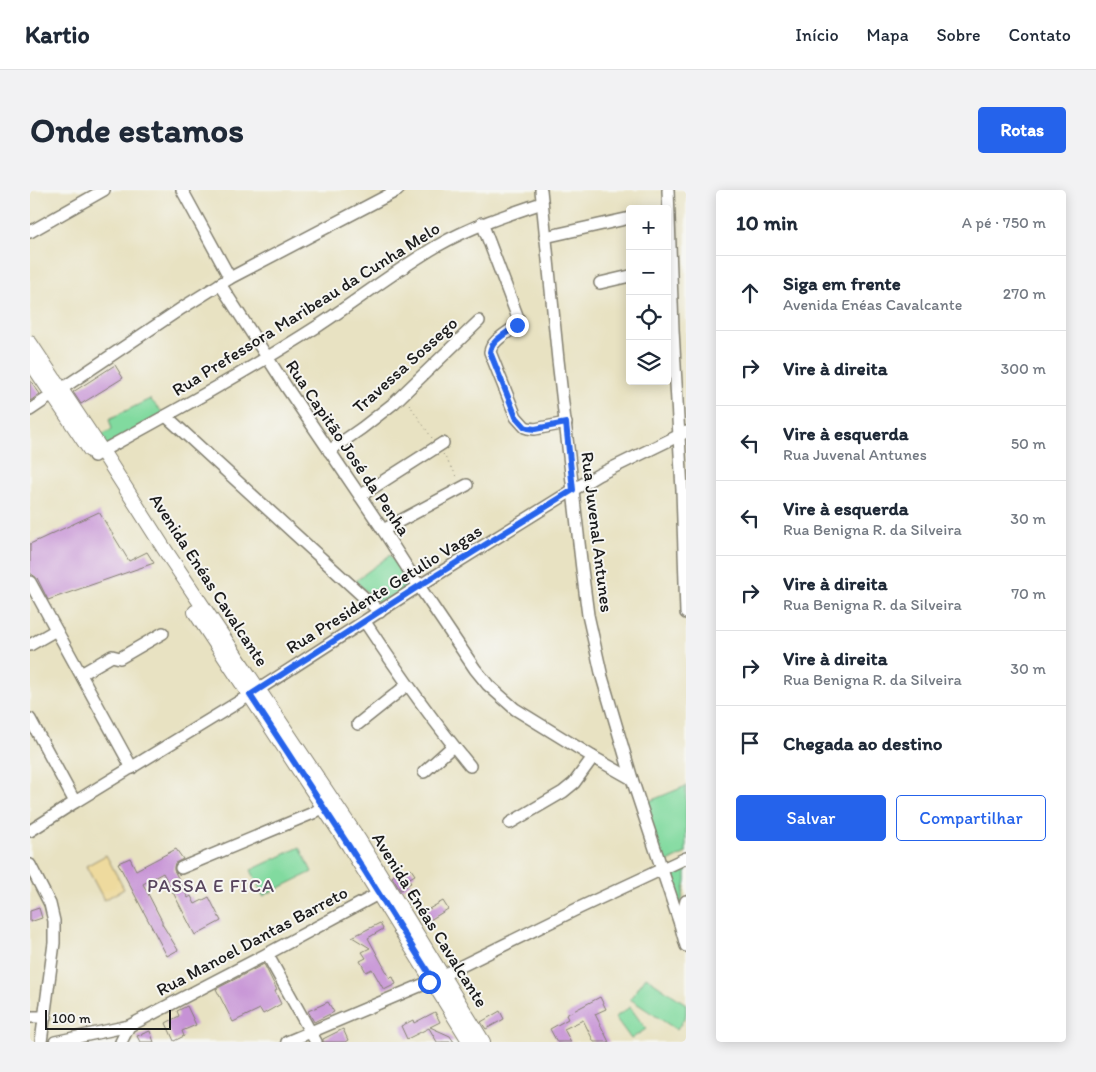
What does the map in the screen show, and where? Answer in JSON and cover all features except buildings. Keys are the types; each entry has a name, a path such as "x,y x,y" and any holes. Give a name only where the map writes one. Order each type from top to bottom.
{"main road":[{"name":"Avenida Enéas Cavalcante","path":"30,343 32,361 56,391 354,843 437,978 470,1042"},
{"name":"Avenida Enéas Cavalcante","path":"287,741 323,807 354,843 378,894 483,1042"}],"street":[{"path":"30,232 104,190"},
{"name":"Rua Capitão José da Penha","path":"182,190 225,281 267,357 475,669 488,685 515,709 632,779"},
{"path":"30,410 56,391 225,281 398,190"},
{"name":"Rua Juvenal Antunes","path":"541,190 588,615 602,677 632,779 686,946"},
{"path":"668,190 668,205"},
{"name":"Rua Prefessora Maribeau da Cunha Melo","path":"98,454 318,326 410,262 438,245 482,223 542,203"},
{"path":"546,237 626,219"},
{"path":"482,223 518,318 517,325 495,342 490,352 516,417 525,427 531,429 566,423"},
{"path":"600,283 626,277"},
{"path":"671,295 683,434 686,612"},
{"name":"Travessa Sossego","path":"329,451 367,424 402,395 479,321"},
{"path":"673,330 686,330"},
{"path":"166,416 380,612"},
{"name":"Rua Presidente Getulio Vagas","path":"30,832 573,490 598,475 683,434"},
{"path":"360,496 440,445"},
{"path":"383,530 465,486"},
{"path":"30,582 132,768"},
{"path":"365,622 407,685 470,766"},
{"path":"30,645 56,630"},
{"path":"81,674 112,656 120,658 164,633"},
{"path":"358,724 407,685"},
{"path":"30,719 75,802"},
{"path":"424,772 453,746"},
{"path":"510,823 568,788 574,783 593,757"},
{"path":"181,868 313,813 323,807"},
{"path":"287,1042 313,1037 570,912 686,858"},
{"path":"30,865 50,904 54,921 54,943 40,1042"},
{"name":"Rua Manoel Dantas Barreto","path":"55,1042 129,1026 378,894"},
{"path":"680,924 686,901"},
{"path":"267,954 313,1037"},
{"path":"30,1017 45,1016"},
{"path":"121,1042 129,1026"}],"path":[{"path":"402,395 440,445 465,486"}],"green space":[{"path":"150,399 164,414 106,447 99,437 112,429 109,419"},
{"path":"390,555 412,586 381,605 355,581"},
{"path":"686,786 686,853 664,864 645,803"},
{"path":"300,847 312,872 263,896 251,870"},
{"path":"686,863 686,881 680,908 668,872"},
{"path":"646,977 686,1004 686,1015 677,1030 630,999"},
{"path":"630,1007 646,1029 631,1039 615,1017"}],"sand":[{"path":"106,855 124,889 104,900 86,866"}],"district":[{"name":"PASSA E FICA","path":"211,885"}],"route":[{"path":"429,982 432,980 430,975 349,846 250,695 573,490 566,423 535,429 525,427 516,417 490,352 492,345 517,325"}]}
